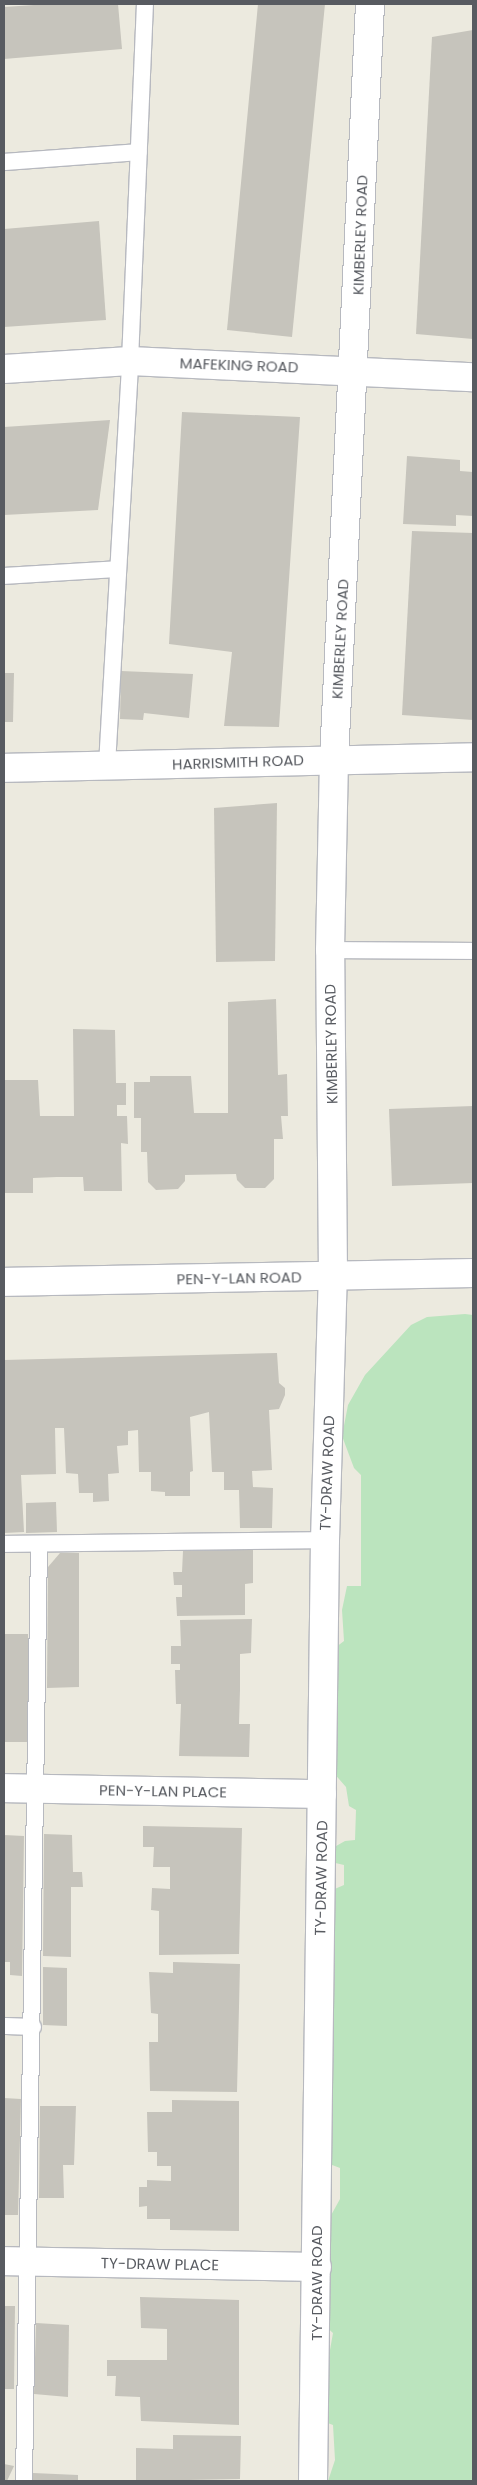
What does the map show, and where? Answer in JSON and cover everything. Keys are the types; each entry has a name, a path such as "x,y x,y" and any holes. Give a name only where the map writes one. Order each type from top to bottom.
{"street":[{"name":"KIMBERLEY ROAD","path":"333,1276 330,950 334,759 355,370 370,4"},
{"name":"MAFEKING ROAD","path":"4,369 130,361 355,370 473,378"},
{"name":"HARRISMITH ROAD","path":"4,768 473,757"},
{"name":"PEN-Y-LAN ROAD","path":"4,1282 473,1272"},
{"name":"TY-DRAW ROAD","path":"313,2481 325,1540 333,1276"},
{"name":"PEN-Y-LAN PLACE","path":"4,1788 322,1794"},
{"name":"TY-DRAW PLACE","path":"16,2261 317,2267"}],"lane":[{"path":"107,765 130,361 145,4"},
{"path":"4,162 139,152"},
{"path":"4,576 117,569"},
{"path":"330,950 473,951"},
{"path":"4,1544 325,1540"},
{"path":"24,2481 16,2261 33,2027 39,1544"},
{"path":"4,2026 33,2027"}],"green space":[{"path":"473,1315 473,2481 328,2481 335,2460 333,2425 312,2417 305,2364 330,2350 333,2333 312,2314 301,2292 324,2228 340,2199 340,2168 327,2163 312,1985 304,1976 311,1956 306,1940 309,1927 330,1891 344,1885 344,1865 331,1862 329,1850 345,1841 355,1840 356,1810 349,1806 346,1787 332,1771 331,1651 344,1641 342,1610 347,1586 361,1586 361,1475 354,1468 342,1436 348,1405 365,1375 411,1325 427,1317"}],"building":[{"path":"49,4 118,4 122,49 4,59 4,7"},
{"path":"258,4 325,4 292,337 227,330"},
{"path":"473,30 473,339 416,334 432,37"},
{"path":"99,221 106,320 4,327 4,229"},
{"path":"182,412 300,417 279,727 224,726 232,652 169,644"},
{"path":"110,420 98,510 4,515 4,427"},
{"path":"407,456 460,460 460,471 473,472 473,516 456,515 456,526 403,524"},
{"path":"412,531 473,533 473,720 402,715"},
{"path":"121,671 193,674 189,718 144,713 143,720 120,719"},
{"path":"4,673 14,673 13,722 4,722"},
{"path":"277,803 275,961 216,962 214,808"},
{"path":"276,999 278,1075 287,1074 288,1116 281,1116 283,1139 274,1139 274,1179 265,1188 245,1188 237,1180 236,1174 185,1175 185,1181 178,1189 156,1190 148,1182 147,1152 141,1152 141,1118 134,1118 134,1082 150,1082 150,1076 191,1076 194,1113 228,1113 228,1002"},
{"path":"73,1029 115,1030 116,1083 126,1083 126,1105 117,1105 117,1116 127,1116 128,1144 121,1143 122,1191 84,1191 83,1177 57,1177 33,1178 33,1193 4,1193 4,1080 38,1080 40,1116 74,1116"},
{"path":"473,1106 473,1183 392,1186 389,1109"},
{"path":"277,1353 279,1383 285,1388 285,1395 279,1409 269,1410 272,1470 252,1471 253,1487 273,1488 272,1528 240,1528 239,1490 224,1490 224,1472 212,1472 209,1412 190,1417 193,1471 190,1472 190,1496 165,1496 165,1492 151,1491 151,1472 139,1472 138,1430 128,1431 128,1445 117,1446 119,1473 108,1474 109,1501 93,1502 93,1493 79,1493 78,1474 66,1473 64,1428 55,1428 56,1474 21,1475 24,1532 4,1533 4,1360"},
{"path":"56,1502 57,1532 26,1533 26,1503"},
{"path":"253,1549 253,1583 245,1584 245,1615 177,1616 176,1597 182,1597 182,1585 174,1585 173,1572 182,1572 183,1551"},
{"path":"60,1553 79,1553 79,1687 47,1688 48,1567"},
{"path":"252,1619 251,1653 240,1654 239,1724 250,1724 249,1757 179,1756 181,1704 176,1704 175,1670 180,1670 180,1664 171,1664 171,1646 181,1646 180,1620"},
{"path":"4,1634 28,1634 28,1742 4,1742"},
{"path":"143,1826 242,1828 239,1954 159,1955 159,1911 151,1910 152,1888 170,1889 170,1867 153,1867 154,1847 143,1847"},
{"path":"44,1834 72,1835 73,1872 82,1872 83,1887 71,1887 71,1957 43,1956"},
{"path":"4,1835 24,1836 22,1976 10,1975 10,1962 4,1962"},
{"path":"173,1962 240,1964 237,2092 150,2091 149,2042 158,2042 158,2014 151,2013 149,1972 173,1973"},
{"path":"43,1967 67,1968 67,2026 43,2025"},
{"path":"4,2098 21,2099 18,2215 4,2215"},
{"path":"172,2100 239,2101 239,2231 170,2230 170,2219 147,2219 147,2206 139,2207 139,2187 147,2187 147,2180 171,2181 171,2166 157,2166 157,2152 148,2152 147,2112 172,2112"},
{"path":"40,2106 76,2106 74,2165 63,2165 64,2198 39,2198"},
{"path":"140,2297 239,2300 239,2425 141,2421 140,2397 115,2396 116,2376 107,2376 107,2360 167,2360 167,2329 141,2328"},
{"path":"4,2306 15,2306 14,2389 4,2389"},
{"path":"36,2323 69,2325 68,2397 34,2394"},
{"path":"173,2435 241,2436 240,2479 136,2481 136,2448 173,2449"},
{"path":"4,2464 14,2466 7,2481 4,2481"},
{"path":"33,2473 78,2475 78,2481 32,2481"}]}
